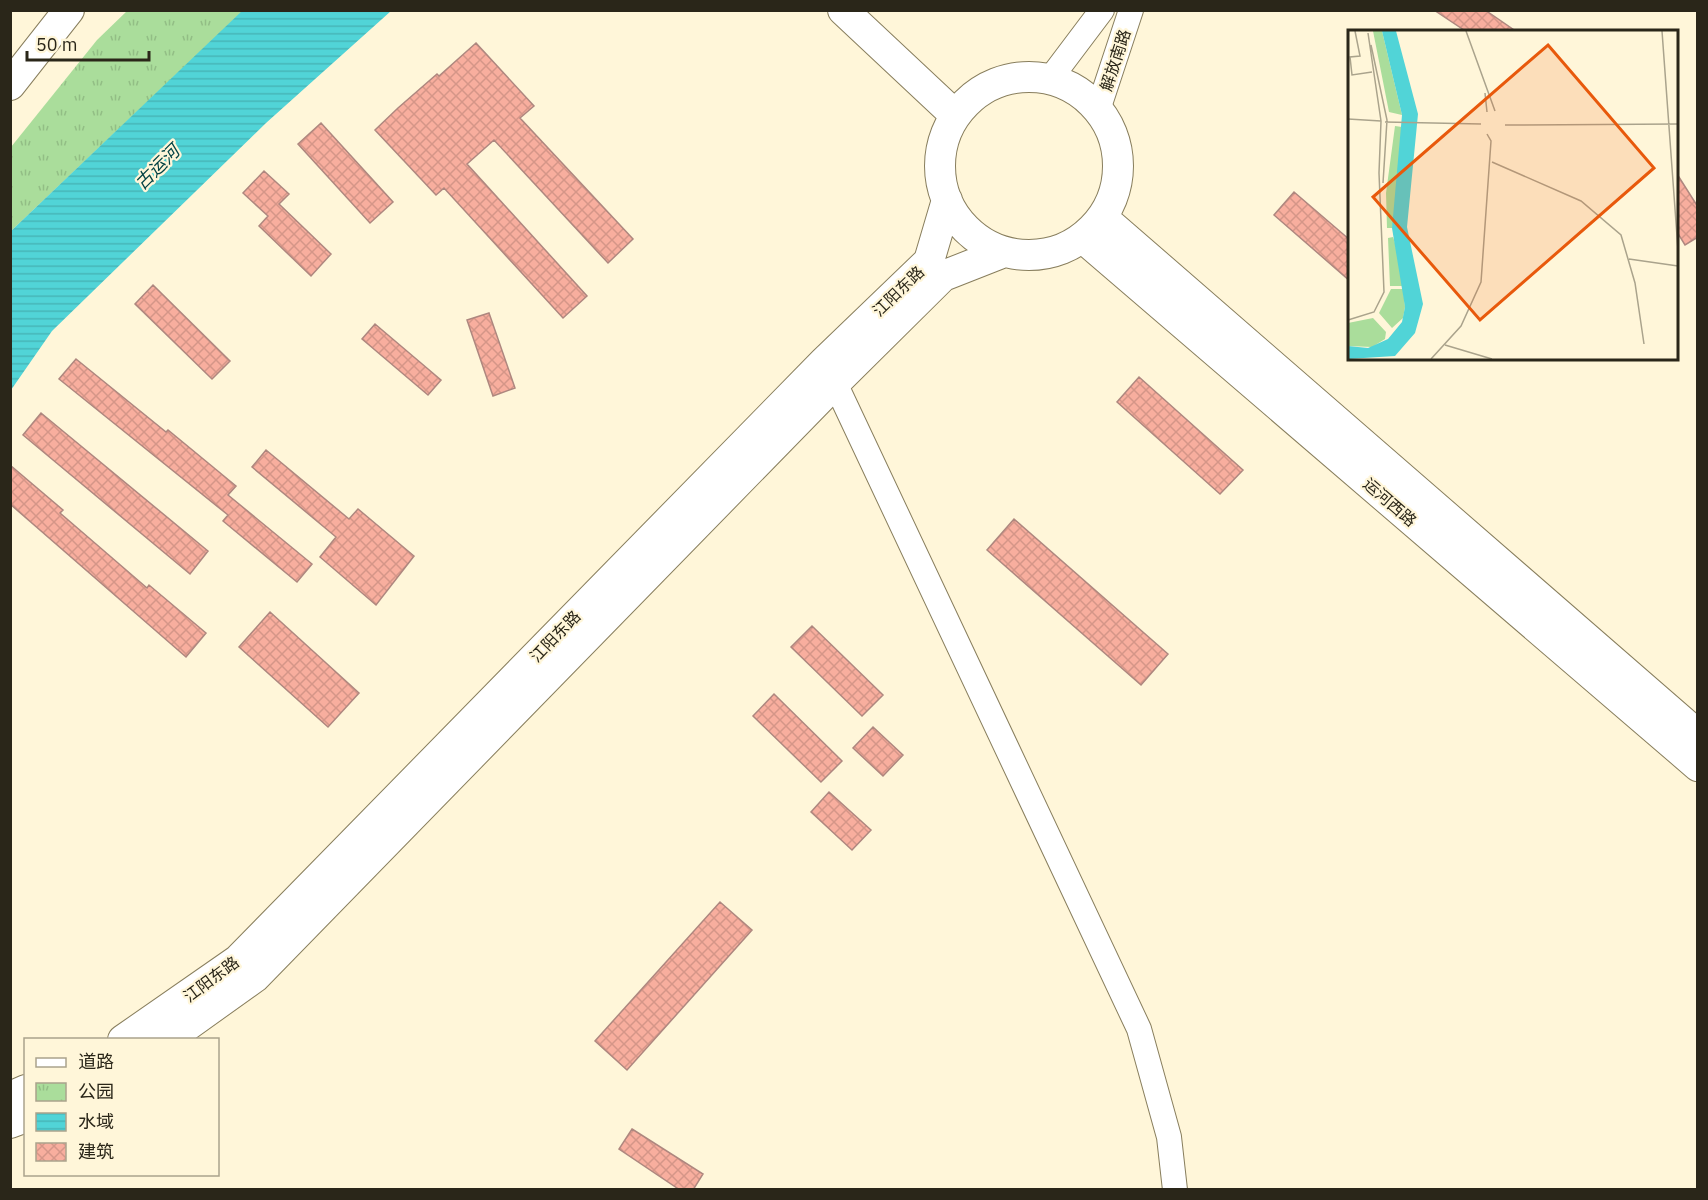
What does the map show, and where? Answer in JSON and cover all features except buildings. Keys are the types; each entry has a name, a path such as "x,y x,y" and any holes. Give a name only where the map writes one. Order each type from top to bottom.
{"main road":[{"path":"843,10 962,108"},
{"path":"872,10 962,108"},
{"path":"10,85 69,12"},
{"path":"1021,77 1050,79 1077,91 1098,110 1113,135 1119,163 1115,192 1093,228 1058,251 1031,256 1004,252 981,242 963,226 947,200 940,172 943,142 962,108 993,84 1021,77"},
{"name":"江阳东路","path":"126,1038 238,960 825,361 929,261 947,200"},
{"name":"运河西路","path":"1093,228 1698,735"},
{"name":"运河西路","path":"1093,228 1698,766"},
{"name":"江阳东路","path":"170,1038 255,977 835,383 943,276 1004,252"}],"street":[{"name":"解放南路","path":"1050,79 1102,10"},
{"name":"解放南路","path":"1098,110 1131,10"},
{"path":"835,383 1139,1029 1170,1137 1175,1190"}],"green space":[{"path":"127,11 243,11 11,231 11,147 97,40"}],"water":[{"name":"古运河","path":"243,10 391,11 266,123 52,331 11,390 11,231"}]}
